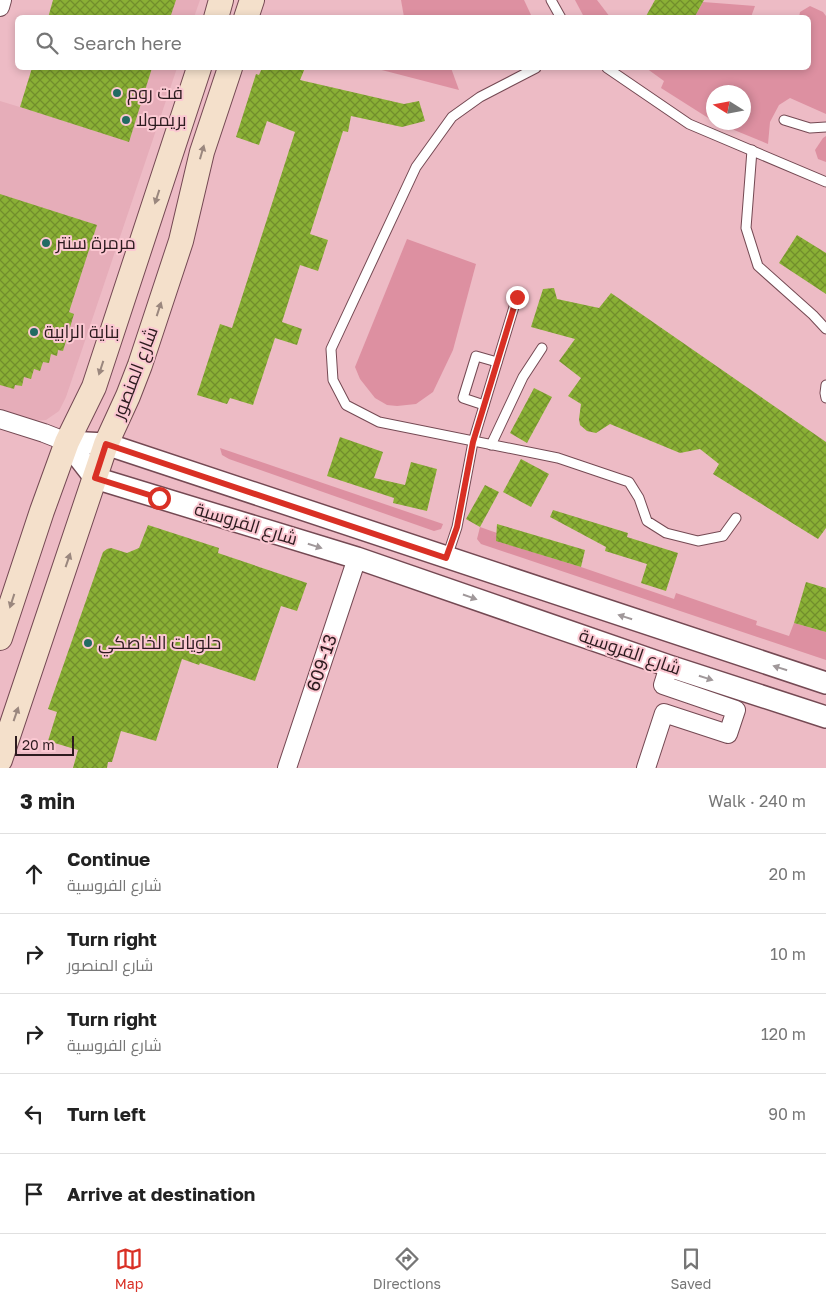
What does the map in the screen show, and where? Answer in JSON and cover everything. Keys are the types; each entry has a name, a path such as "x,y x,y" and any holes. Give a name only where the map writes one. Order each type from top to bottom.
{"main road":[{"path":"217,15 221,0"},
{"path":"247,15 252,0"},
{"name":"شارع المنصور","path":"0,638 67,442 94,387 198,70"},
{"name":"شارع المنصور","path":"0,760 106,444 140,365 181,241 202,152 229,70"}],"street":[{"path":"0,7 2,0"},
{"path":"0,419 67,442 95,478"},
{"name":"شارع الفروسية","path":"67,442 106,444 826,683"},
{"name":"شارع الفروسية","path":"95,478 357,558 669,666 826,717"},
{"name":"609-13","path":"287,768 357,558"},
{"path":"646,768 664,713 728,734 736,710 663,685 669,666"}],"lane":[{"path":"551,0 559,15"},
{"path":"532,70 480,97 452,117 416,167 331,349 333,380 346,405 379,422 558,458 629,482 639,498 647,522 666,533 698,541 723,536 736,518"},
{"path":"610,70 689,124 826,182"},
{"path":"784,120 810,128 826,127"},
{"path":"752,150 746,228 758,266 813,315 826,330"},
{"path":"446,558 457,527 473,442 517,297"},
{"path":"491,445 523,377 542,348"},
{"path":"484,405 463,398 476,356 497,362"},
{"path":"826,384 826,398"}],"shaded area":[{"path":"101,0 200,0 195,15 97,15"},
{"path":"401,0 524,0 531,15 404,15"},
{"path":"575,0 597,0 608,15 583,15"},
{"path":"703,2 755,6 752,15 696,15"},
{"path":"810,6 823,12 826,16 826,114 790,98 779,105 770,122 768,144 734,130 751,130 751,85 706,85 706,117 661,88 664,81 649,70 811,70 811,15 799,15 800,12"},
{"path":"99,70 176,70 66,397 59,411 46,420 29,421 0,411 0,101 82,126"},
{"path":"382,70 452,70 459,90"},
{"path":"826,136 826,162 818,159 815,150"},
{"path":"407,239 476,264 453,350 433,392 416,404 397,406 387,405 375,398 360,379 355,367"},
{"path":"220,448 443,524 441,529 434,531 229,459 222,455"},
{"path":"480,527 497,533 500,542 674,599 676,593 757,621 756,625 789,636 794,623 826,632 826,660 481,544 477,539"}],"building":[{"path":"53,0 176,0 171,15 49,15"},
{"path":"655,0 704,0 696,15 647,15"},
{"path":"31,70 151,70 129,142 20,107"},
{"path":"261,70 304,70 300,80 404,104 419,101 425,121 402,127 351,116 348,132 343,131 310,234 328,240 318,271 300,265 282,322 302,329 297,345 275,338 253,405 230,398 227,404 197,395 220,324 232,328 295,132 267,121 259,145 236,137 256,74 259,75"},
{"name":"مرمرة سنتر","path":"0,194 97,225 69,312 74,314 63,351 58,350 57,356 51,354 49,363 43,362 40,371 34,369 31,379 24,377 22,386 15,385 14,389 0,385"},
{"path":"797,235 826,253 826,294 779,263"},
{"path":"554,288 557,299 599,308 611,293 826,442 826,528 818,539 713,474 719,464 700,449 680,453 610,424 596,433 587,431 580,425 581,404 568,396 581,378 559,361 575,339 531,327 543,289"},
{"path":"534,388 552,397 527,443 510,433"},
{"path":"340,437 383,452 374,478 405,485 411,462 437,469 427,511 393,503 394,498 327,476"},
{"path":"521,459 549,474 531,507 503,492"},
{"path":"485,485 499,492 480,527 466,519"},
{"path":"553,510 628,533 627,537 678,553 666,591 641,583 647,564 605,551 606,547 550,517"},
{"path":"497,524 585,550 581,567 496,541"},
{"path":"148,525 219,548 218,553 307,583 297,611 281,606 255,681 182,659 156,741 121,731 112,762 108,762 107,768 73,768 78,750 48,741 57,712 48,709 103,552 111,548 127,553 139,548"},
{"path":"806,582 826,588 826,632 794,623"}],"place":[{"name":"فت روم","path":"117,93"},
{"name":"بريمولا","path":"126,120"},
{"name":"مرمرة سنتر","path":"46,243"},
{"name":"بناية الرابية","path":"34,332"},
{"name":"حلويات الخاصكي","path":"88,643"}],"route":[{"path":"159,498 95,478 106,444 446,558 457,527 473,442 517,297"}]}
